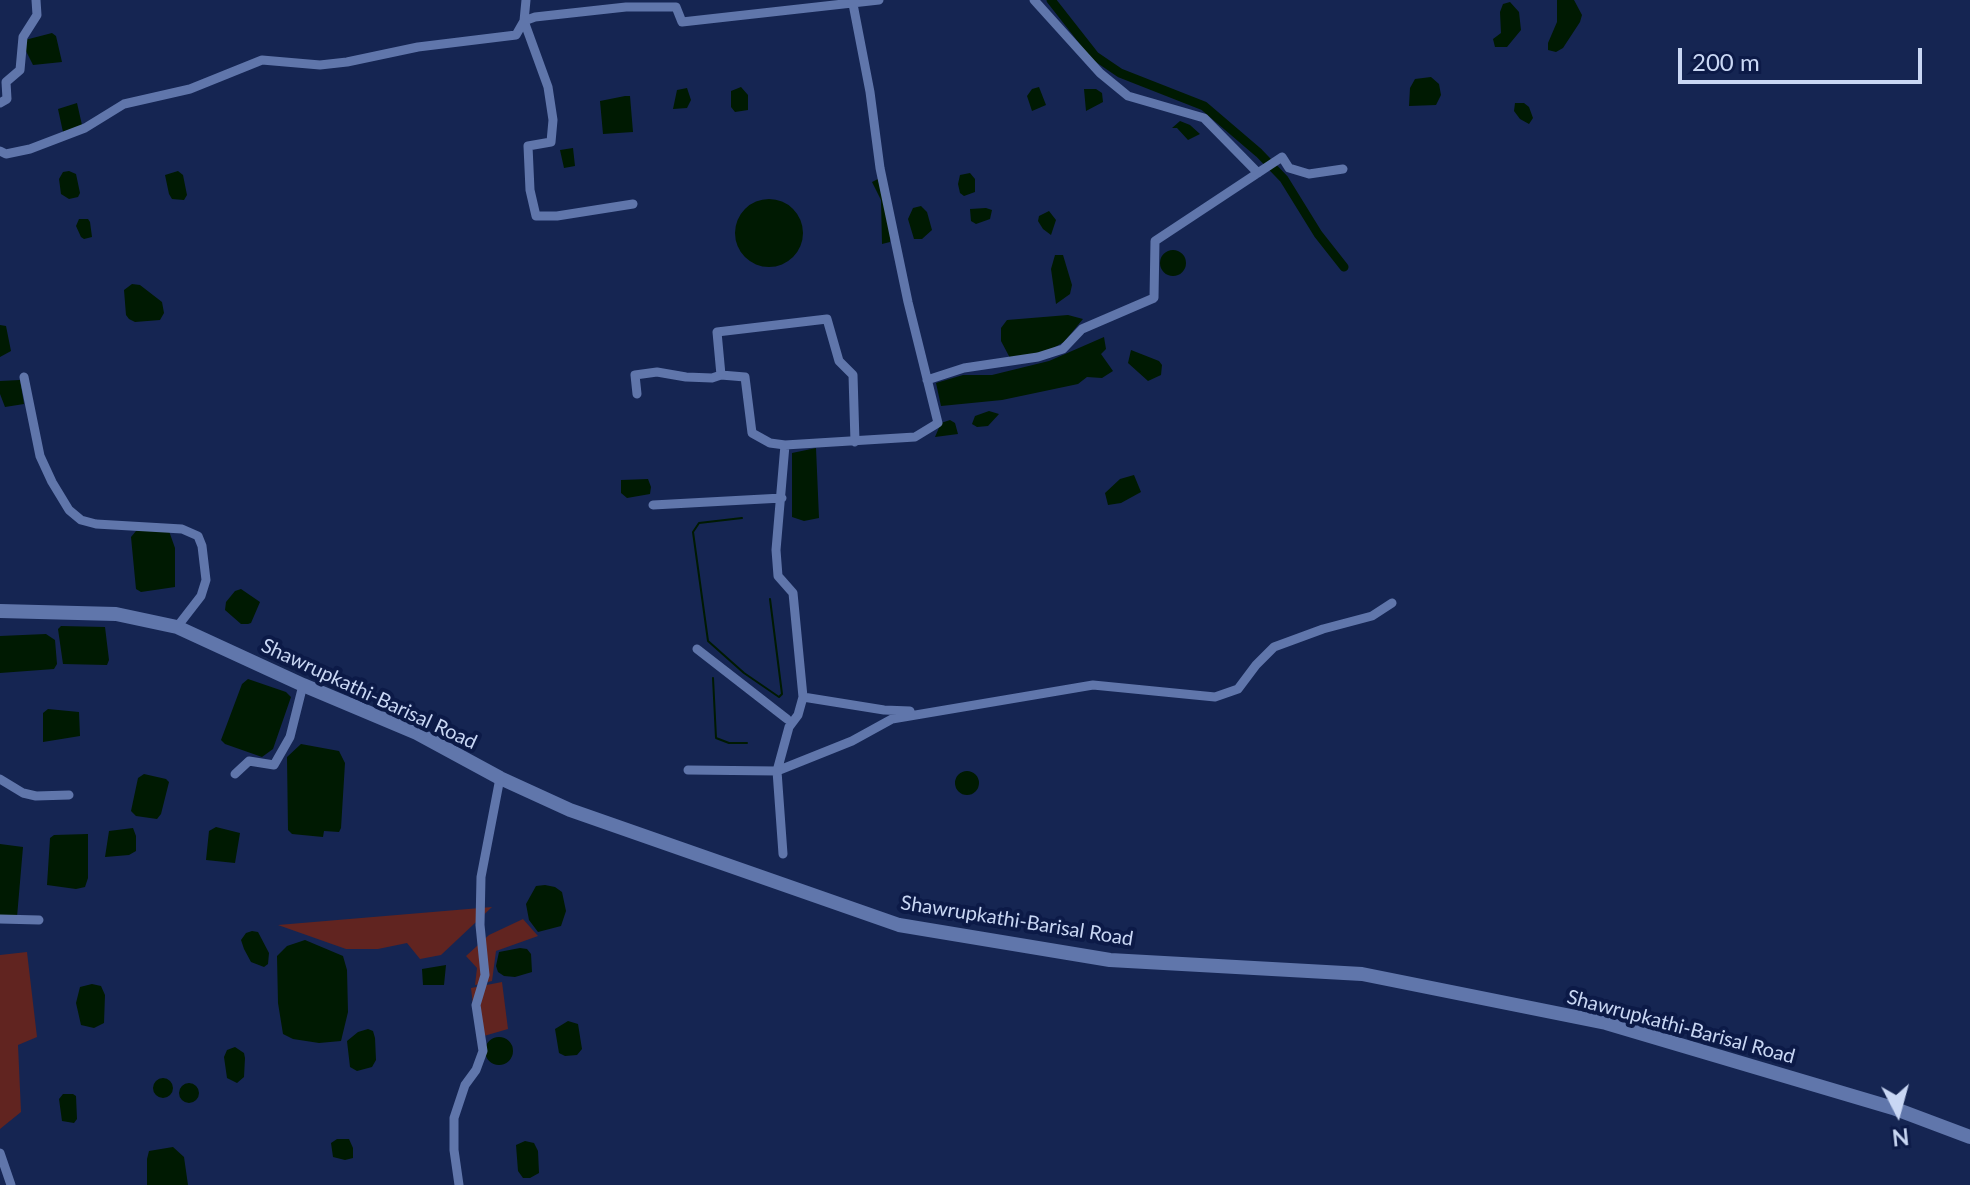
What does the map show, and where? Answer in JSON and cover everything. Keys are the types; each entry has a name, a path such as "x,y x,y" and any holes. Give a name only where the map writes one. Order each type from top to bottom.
{"main road":[{"name":"Shawrupkathi-Barisal Road","path":"0,611 116,614 177,627 417,733 500,778 570,810 899,925 1110,960 1362,974 1606,1023 1893,1108 1970,1137"}],"street":[{"path":"0,103 7,99 6,82 20,70 23,37 37,15 36,0"},
{"path":"0,151 6,154 30,149 85,128 124,104 190,89 262,60 320,65 418,47 516,35 524,21 526,0"},
{"path":"524,21 535,17 626,7 676,7 682,22 879,0"},
{"path":"1034,0 1100,73 1128,96 1204,118 1259,172"},
{"path":"637,394 635,375 657,372 686,377 745,377 752,433 770,443 785,445 915,437 938,423 880,168 870,92 853,4"},
{"path":"524,21 548,87 553,120 552,141 529,144 527,147 530,190 536,216 557,216 633,204"},
{"path":"927,380 964,368 1038,357 1063,349 1082,329 1154,298 1155,241 1282,157 1289,168 1309,174 1343,169"},
{"path":"721,375 717,332 827,319 839,361 853,375 855,442"},
{"path":"24,377 40,456 69,510 81,520 96,524 182,529 198,536 206,580 201,596 177,627"},
{"path":"783,854 777,771 789,727 798,715 803,697 793,593 778,576 776,550 785,445"},
{"path":"653,505 782,498"},
{"path":"688,770 777,771 852,741 892,719 1093,685 1215,697 1238,689 1274,647 1372,616 1392,603"},
{"path":"697,649 787,719"},
{"path":"235,774 249,761 274,765 290,737 303,685"},
{"path":"803,697 884,710 930,712"},
{"path":"459,1185 454,1118 465,1085 476,1070 483,1051 476,1005 485,975 480,925 481,877 500,778"},
{"path":"0,779 23,793 36,796 69,795"},
{"path":"0,919 39,920"},
{"path":"0,1153 11,1185"}],"shaded area":[{"path":"1557,0 1574,0 1582,15 1563,48 1556,52 1548,50 1548,43 1557,22"},
{"path":"1510,2 1519,12 1521,30 1507,47 1495,47 1493,39 1501,33 1500,12 1503,4"},
{"path":"52,33 56,36 62,62 33,65 24,47 25,40"},
{"path":"1431,77 1439,84 1441,95 1436,105 1409,106 1410,88 1415,79"},
{"path":"741,87 748,95 748,110 735,112 731,107 731,91"},
{"path":"1039,87 1046,105 1032,111 1027,96 1032,89"},
{"path":"687,88 691,100 687,108 673,109 677,90"},
{"path":"1084,89 1096,89 1102,93 1103,102 1086,111"},
{"path":"630,96 633,132 603,134 600,101"},
{"path":"77,103 82,125 63,132 58,109"},
{"path":"1515,103 1524,103 1529,107 1533,118 1529,124 1514,111"},
{"path":"1180,121 1200,134 1188,140 1177,128 1172,128"},
{"path":"573,148 575,166 564,168 560,150"},
{"path":"178,171 183,175 187,195 184,200 172,199 165,175"},
{"path":"63,172 76,174 80,193 78,197 69,199 61,194 59,179"},
{"path":"970,173 975,179 975,192 964,196 958,184 960,175"},
{"path":"878,179 891,235 890,242 882,244 881,200 872,182"},
{"path":"769,199 793,209 803,233 793,257 769,267 745,257 735,233 745,209"},
{"path":"921,206 927,212 932,230 922,239 914,239 908,219 913,208"},
{"path":"970,209 992,210 990,219 976,224 971,221"},
{"path":"1049,211 1056,220 1051,235 1038,221 1039,216"},
{"path":"79,219 88,219 92,237 81,237 76,226"},
{"path":"1173,250 1182,254 1186,263 1182,272 1173,276 1164,272 1160,263 1164,254"},
{"path":"1055,255 1063,255 1072,285 1070,294 1056,304 1051,269"},
{"path":"132,284 140,285 162,302 164,313 160,320 135,322 129,319 124,290"},
{"path":"1068,315 1083,319 1064,342 1046,352 1010,358 1001,341 1001,328 1007,320"},
{"path":"0,325 6,326 11,351 0,357"},
{"path":"1104,337 1106,349 1101,354 1113,371 1102,378 1087,377 1078,384 1002,400 941,406 936,383 963,375 992,375 1049,361"},
{"path":"1131,350 1159,361 1162,365 1161,375 1148,381 1128,363"},
{"path":"20,380 24,404 5,407 0,394 0,381"},
{"path":"989,411 999,414 988,426 972,424 975,416"},
{"path":"950,420 955,423 958,434 935,437 941,423"},
{"path":"816,448 819,518 804,521 792,517 792,453"},
{"path":"1134,475 1141,492 1121,503 1108,505 1105,493 1120,479"},
{"path":"648,479 650,494 627,498 621,493 621,480"},
{"path":"136,531 169,531 175,548 175,587 141,592 136,589 131,537"},
{"path":"241,589 260,602 248,624 241,624 225,610 226,602 235,591"},
{"path":"61,626 105,627 107,665 63,664 58,629"},
{"path":"46,634 55,640 57,664 54,669 0,673 0,636"},
{"path":"248,679 286,692 291,697 273,749 262,757 221,740 242,684"},
{"path":"48,709 79,712 80,736 43,742 43,713"},
{"path":"301,744 339,751 345,763 339,832 324,831 323,837 292,834 288,830 287,757"},
{"path":"967,771 976,774 979,783 976,792 967,795 958,792 955,783 958,774"},
{"path":"144,774 169,782 157,819 136,816 131,811 138,778"},
{"path":"216,827 240,833 235,863 206,860 209,831"},
{"path":"133,828 136,851 129,855 105,857 109,831"},
{"path":"88,834 88,878 85,887 76,889 47,885 50,838 54,835"},
{"path":"0,844 23,847 17,917 0,915"},
{"path":"545,885 562,892 566,911 561,926 538,932 529,920 526,904 536,886"},
{"path":"492,907 441,955 420,959 407,943 378,949 346,949 278,925"},
{"path":"523,919 538,936 496,951 492,981 475,985 477,968 466,956 489,935"},
{"path":"252,931 258,932 269,953 268,964 264,967 251,962 241,940"},
{"path":"305,940 343,956 347,970 348,1012 341,1041 319,1043 293,1039 283,1034 278,1003 277,956 287,946"},
{"path":"527,949 531,954 532,972 515,977 498,972 499,952"},
{"path":"27,952 37,1037 18,1045 21,1112 0,1129 0,955"},
{"path":"446,965 444,985 423,985 422,969"},
{"path":"502,982 508,1029 477,1038 471,988"},
{"path":"92,984 101,986 105,995 104,1023 94,1028 81,1025 76,1003 80,987"},
{"path":"568,1021 578,1024 582,1049 577,1055 559,1053 555,1029"},
{"path":"368,1029 373,1031 375,1038 376,1060 372,1067 357,1071 350,1067 347,1041"},
{"path":"499,1037 509,1041 513,1051 509,1061 499,1065 489,1061 485,1051 489,1041"},
{"path":"235,1047 244,1053 245,1058 244,1077 237,1083 227,1078 224,1057 227,1050"},
{"path":"163,1078 170,1081 173,1088 170,1095 163,1098 156,1095 153,1088 156,1081"},
{"path":"189,1083 196,1086 199,1093 196,1100 189,1103 182,1100 179,1093 182,1086"},
{"path":"63,1094 76,1096 77,1119 74,1123 62,1121 59,1099"},
{"path":"337,1139 349,1139 353,1158 333,1157 331,1143"},
{"path":"525,1141 534,1143 538,1151 539,1173 530,1178 523,1178 518,1171 516,1145"},
{"path":"173,1147 184,1157 188,1185 147,1185 149,1151"}],"waterway":[{"path":"1051,0 1095,56 1120,73 1204,106 1259,153 1284,179 1318,234 1344,267"},
{"path":"742,518 699,523 693,532 708,641 744,673 779,697 782,694 770,599"},
{"path":"713,678 716,738 729,743 747,743"}]}
